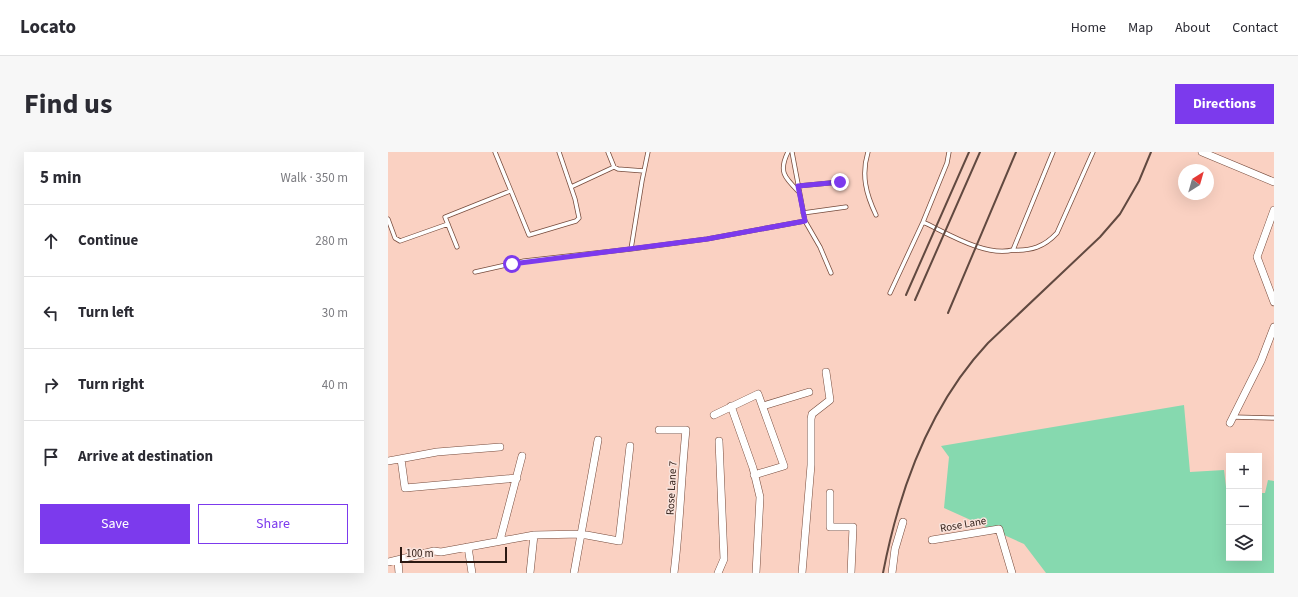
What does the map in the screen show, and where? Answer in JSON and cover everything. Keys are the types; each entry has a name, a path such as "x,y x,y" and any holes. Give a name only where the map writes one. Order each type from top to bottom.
{"street":[{"path":"1202,152 1274,182"},
{"path":"1274,210 1257,257 1274,302"},
{"path":"1232,420 1261,361 1274,327"},
{"path":"802,573 811,465 811,419 812,414 829,402 826,372"},
{"path":"763,406 809,392"},
{"path":"714,415 758,394 784,466 754,475"},
{"path":"731,406 760,497 756,573"},
{"name":"Rose Lane 7","path":"659,430 686,430 681,488 680,522 674,573"},
{"path":"574,573 598,440"},
{"path":"718,573 724,560 719,441"},
{"path":"388,562 398,561 434,551 441,552 534,535 581,534 616,541 620,538 630,446"},
{"path":"388,461 438,452 500,447"},
{"path":"500,540 522,456"},
{"path":"401,459 405,488 517,478"},
{"path":"830,493 830,527 853,528 851,573"},
{"path":"892,573 895,548 904,522"},
{"name":"Rose Lane","path":"932,540 999,529 1012,573"},
{"path":"530,573 534,535"},
{"path":"468,547 472,573"},
{"path":"398,561 399,573"}],"lane":[{"path":"495,152 529,236 576,221 579,214 558,152"},
{"path":"608,152 614,167 622,171 644,171"},
{"path":"631,249 648,152"},
{"path":"788,152 782,163 783,170 786,179 799,193"},
{"path":"792,152 805,221 820,247 831,273"},
{"path":"868,152 864,171 866,188 876,216"},
{"path":"890,293 923,222 947,164 949,152"},
{"path":"1013,250 1053,152"},
{"path":"923,222 976,246 1002,252 1013,250 1028,251 1050,241 1057,233 1092,152"},
{"path":"571,187 614,167"},
{"path":"798,186 840,182"},
{"path":"457,247 445,217 510,190"},
{"path":"803,213 846,206"},
{"path":"388,219 395,238 400,241 448,224"},
{"path":"475,272 524,261 707,239 805,221"},
{"path":"1232,420 1274,418"}],"green space":[{"path":"1184,405 1190,472 1224,470 1226,487 1226,561 1262,561 1262,493 1265,493 1268,480 1274,481 1274,573 1046,573 1024,544 944,508 949,457 941,446"}],"railway":[{"path":"906,295 969,152"},
{"path":"915,300 980,152"},
{"path":"948,313 1016,152"},
{"path":"883,573 898,511 908,480 920,450 949,393 967,367 988,343 1100,237 1120,214 1139,181 1151,152"}],"route":[{"path":"512,264 524,261 707,239 805,221 798,186 840,182"}]}
